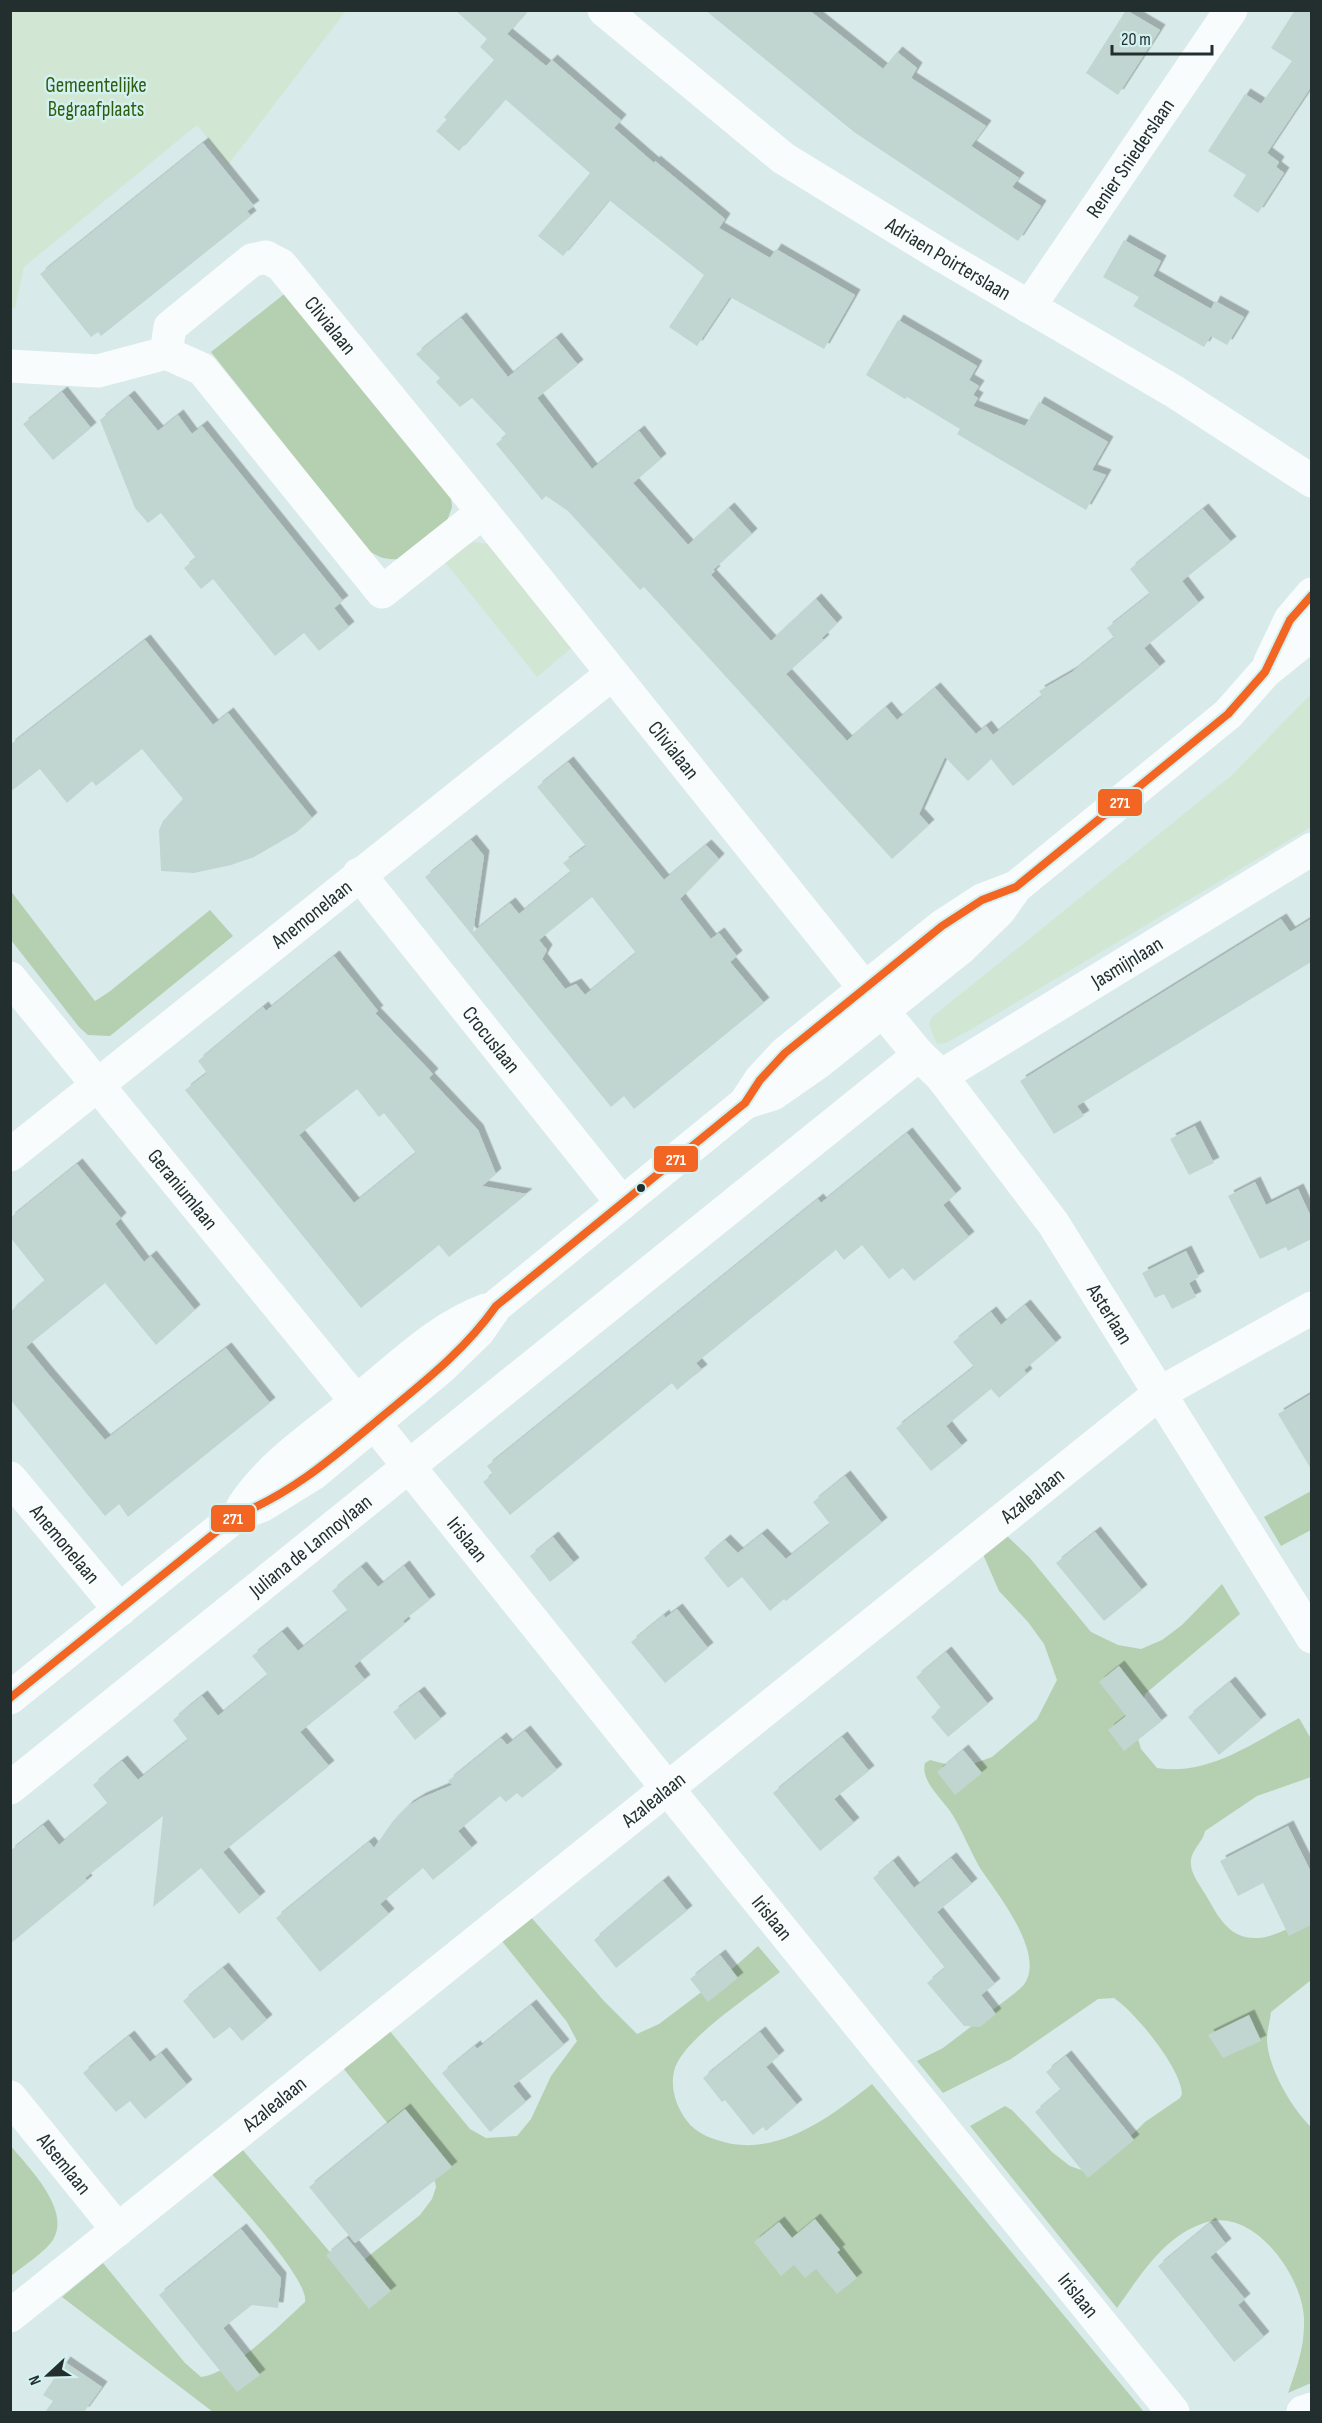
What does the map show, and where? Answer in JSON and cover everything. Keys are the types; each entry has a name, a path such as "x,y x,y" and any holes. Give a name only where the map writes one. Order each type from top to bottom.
{"street":[{"name":"Adriaen Poirterslaan","path":"604,10 783,158 1029,307 1175,392 1311,481"},
{"name":"Renier Sniederslaan","path":"1029,307 1231,10"},
{"name":"Clivialaan","path":"166,353 170,327 252,261 266,257 281,265 483,512 874,999"},
{"path":"10,366 98,371 166,353 202,369 382,592 483,512"},
{"path":"1265,672 1290,620 1311,594"},
{"path":"10,1698 237,1515 263,1505 313,1474 365,1412 449,1360 478,1332 496,1306 745,1103 760,1080 785,1053 874,999 949,921 981,900 1016,887 1228,714 1265,672 1311,634"},
{"name":"Anemonelaan","path":"10,1155 612,674"},
{"name":"Jasmijnlaan","path":"930,1065 1311,849"},
{"name":"Crocuslaan","path":"359,874 622,1203"},
{"name":"Geraniumlaan","path":"10,978 365,1412"},
{"name":"Asterlaan","path":"874,999 930,1065 1053,1222 1311,1637"},
{"name":"Juliana de Lannoylaan","path":"10,1788 409,1468 930,1065"},
{"name":"Azalealaan","path":"10,2316 1160,1393 1311,1308"},
{"name":"Irislaan","path":"365,1412 1173,2412"},
{"name":"Anemonelaan","path":"10,1478 120,1610"},
{"name":"Alsemlaan","path":"10,2097 118,2230"},
{"path":"1303,2412 1311,2409"}],"green space":[{"name":"Gemeentelijke Begraafplaats","path":"10,11 346,11 228,165 197,125 24,267 15,308 11,308"},
{"path":"288,291 451,497 452,507 447,521 398,559 382,558 368,550 211,352"},
{"path":"473,542 488,544 496,550 574,646 537,677 445,562 465,545"},
{"path":"1311,694 1311,827 975,1027 946,1043 937,1044 929,1025 931,1018 1232,775"},
{"path":"10,890 95,1001 210,910 233,936 110,1036 88,1035 79,1027 11,940"},
{"path":"1311,1491 1311,1530 1281,1546 1264,1517"},
{"path":"1005,1534 1029,1557 1091,1632 1118,1645 1141,1649 1162,1640 1182,1625 1222,1584 1240,1614 1145,1694 1136,1732 1141,1749 1157,1768 1195,1767 1213,1762 1231,1755 1299,1718 1311,1739 1311,1777 1257,1796 1205,1831 1191,1860 1199,1884 1222,1921 1232,1931 1254,1938 1266,1937 1289,1928 1311,1915 1311,1980 1271,2012 1267,2037 1268,2051 1276,2075 1296,2110 1311,2127 1311,2383 1288,2393 1300,2357 1303,2338 1304,2318 1301,2301 1284,2265 1272,2248 1257,2234 1240,2225 1222,2220 1204,2223 1190,2229 1177,2237 1154,2258 1117,2308 970,2126 1005,2106 1012,2110 1052,2152 1070,2166 1084,2171 1099,2167 1145,2122 1180,2098 1182,2094 1180,2083 1166,2056 1123,2005 1114,1998 1098,1999 1011,2059 943,2093 917,2061 943,2048 1015,1993 1024,1984 1029,1970 1029,1955 1016,1923 980,1868 950,1811 928,1782 924,1769 925,1763 930,1760 961,1768 992,1757 1037,1719 1057,1680 1044,1644 1028,1622 999,1591 982,1552"},
{"path":"530,1916 604,2001 637,2034 659,2024 732,1969 758,1946 780,1972 699,2036 680,2058 674,2071 674,2091 677,2104 687,2121 705,2135 738,2145 780,2140 819,2122 872,2084 1144,2412 213,2412 62,2297 103,2263 185,2363 201,2377 214,2374 242,2357 305,2302 303,2291 283,2257 212,2174 242,2149 341,2265 360,2263 420,2215 432,2199 436,2187 435,2182 343,2068 389,2030 470,2129 486,2138 517,2136 531,2119 551,2076 577,2041 567,2022 501,1940"},
{"path":"10,2145 37,2177 57,2216 57,2228 53,2240 11,2276"}],"building":[{"path":"455,10 528,10 507,34 546,66 552,60 621,120 614,128 725,219 719,228 770,258 776,249 855,295 824,349 730,297 697,346 669,327 704,275 609,200 563,256 538,236 590,173 505,99 459,151 436,131 447,120 444,117 494,60 480,47 487,39"},
{"path":"705,10 809,10 883,69 897,52 917,68 911,78 986,126 971,146 1019,178 1012,187 1041,206 1018,241 854,132"},
{"path":"1126,10 1160,30 1118,95 1086,73"},
{"path":"1295,10 1311,10 1311,87 1267,153 1279,162 1276,167 1284,173 1258,213 1233,196 1246,175 1208,151 1245,94 1261,104 1292,61 1271,48"},
{"path":"203,143 254,206 247,211 251,216 101,336 98,332 91,337 40,274"},
{"path":"1124,240 1161,261 1153,276 1211,309 1215,301 1244,317 1227,345 1211,336 1204,347 1133,306 1139,297 1103,277"},
{"path":"461,318 508,377 556,338 578,365 537,398 592,469 639,431 661,459 633,483 688,545 729,508 752,534 713,570 715,571 711,575 771,641 816,599 837,623 822,638 824,640 786,674 847,741 886,707 897,720 935,688 976,734 986,726 993,735 1042,696 1039,691 1072,672 1114,638 1107,628 1150,594 1130,569 1203,509 1231,542 1182,581 1199,603 1144,648 1160,667 1013,786 991,759 968,781 945,757 919,814 929,825 892,859 644,587 640,590 568,511 546,496 542,500 496,444 507,435 472,398 460,407 436,382 440,378 416,354"},
{"path":"898,320 977,366 969,380 979,386 973,395 978,398 973,406 1025,426 1039,402 1108,442 1092,470 1106,475 1086,510 957,434 960,429 866,375"},
{"path":"62,392 91,428 53,460 23,424"},
{"path":"129,396 158,431 178,415 192,434 202,426 343,601 334,608 349,627 319,651 304,633 275,656 213,579 201,589 184,568 196,558 161,513 148,523 135,508 100,420"},
{"path":"145,640 213,725 228,713 312,818 297,832 254,857 231,865 194,873 161,871 159,830 163,821 183,799 142,749 96,786 92,781 67,803 40,769 10,792 10,745"},
{"path":"568,762 664,880 706,845 719,859 680,899 711,939 719,933 737,956 730,962 764,1003 634,1109 624,1096 611,1107 425,877 471,840 484,856 473,932 510,903 519,914 571,872 563,863 586,846 537,787","holes":["592,897 636,953 585,995 576,984 565,989 542,959 547,950 539,940"]},
{"path":"1281,919 1290,932 1311,919 1311,962 1077,1106 1084,1116 1054,1134 1020,1081"},
{"path":"334,956 378,1011 375,1013 433,1074 429,1078 478,1130 496,1174 482,1186 527,1194 449,1257 439,1245 361,1308 185,1090 207,1073 198,1061 263,1007 266,1011","holes":["357,1089 379,1117 384,1113 416,1153 354,1203 299,1135"]},
{"path":"1195,1126 1214,1163 1189,1175 1170,1139"},
{"path":"907,1133 956,1194 943,1205 969,1237 914,1281 903,1268 889,1279 862,1245 844,1260 836,1250 696,1363 702,1370 677,1390 672,1383 510,1515 483,1482 493,1474 487,1466 818,1199 821,1203"},
{"path":"77,1164 121,1218 115,1224 144,1262 151,1256 195,1310 156,1345 105,1283 26,1347 105,1440 226,1348 270,1403 128,1517 119,1504 105,1516 10,1399 10,1312 45,1281 10,1237 10,1218"},
{"path":"1255,1182 1266,1205 1298,1189 1311,1217 1311,1239 1288,1251 1286,1247 1260,1259 1228,1196"},
{"path":"1186,1251 1199,1277 1189,1283 1196,1297 1172,1309 1164,1294 1155,1298 1142,1273"},
{"path":"1025,1305 1056,1343 1024,1370 1027,1374 999,1398 991,1389 946,1426 962,1446 931,1471 896,1428 974,1367 953,1342 991,1312 1001,1325"},
{"path":"1311,1394 1311,1469 1278,1414"},
{"path":"845,1476 882,1523 786,1601 784,1599 770,1611 742,1577 728,1588 704,1558 725,1540 738,1553 762,1534 786,1559 830,1524 813,1502"},
{"path":"1095,1532 1142,1590 1104,1621 1056,1563"},
{"path":"553,1537 574,1563 550,1582 530,1556"},
{"path":"404,1566 430,1600 403,1621 405,1624 354,1666 365,1680 300,1732 329,1766 223,1852 260,1897 239,1914 201,1868 153,1907 163,1816 85,1878 87,1881 10,1944 10,1851 43,1825 59,1845 108,1804 93,1785 107,1773 122,1761 138,1780 188,1740 173,1720 187,1708 202,1696 218,1716 268,1675 252,1656 282,1632 298,1651 348,1611 332,1591 361,1567 378,1587"},
{"path":"677,1609 708,1648 665,1683 631,1642 664,1615 665,1618"},
{"path":"946,1652 988,1704 948,1737 931,1717 941,1708 916,1677"},
{"path":"1119,1666 1162,1721 1124,1751 1108,1730 1126,1716 1099,1682"},
{"path":"1230,1682 1261,1720 1219,1755 1188,1717"},
{"path":"419,1692 441,1719 415,1740 393,1712"},
{"path":"525,1731 557,1770 522,1798 517,1793 506,1802 500,1796 458,1831 472,1848 433,1880 423,1868 380,1904 389,1914 320,1972 276,1918 369,1842 374,1848 393,1821 408,1806 452,1785 448,1781 501,1738 507,1745"},
{"path":"842,1737 869,1771 834,1799 854,1823 820,1851 773,1793"},
{"path":"963,1750 982,1773 955,1795 937,1772"},
{"path":"1288,1826 1311,1872 1311,1925 1289,1936 1263,1883 1238,1896 1220,1861"},
{"path":"951,1858 972,1884 937,1912 995,1984 981,1995 996,2014 980,2027 964,2026 927,1983 945,1968 873,1878 893,1861 914,1888"},
{"path":"663,1881 687,1911 616,1968 594,1940"},
{"path":"720,1955 738,1978 708,2002 690,1979"},
{"path":"223,1968 267,2020 242,2041 230,2027 214,2039 183,2001"},
{"path":"531,2005 564,2045 513,2086 526,2102 490,2132 442,2073 475,2046 477,2049"},
{"path":"1249,2015 1261,2041 1223,2058 1208,2035"},
{"path":"760,2032 779,2056 766,2067 797,2105 766,2131 763,2127 753,2135 725,2100 722,2102 703,2078"},
{"path":"129,2036 150,2062 161,2053 187,2085 145,2119 130,2101 116,2112 83,2073"},
{"path":"1066,2056 1134,2140 1088,2178 1035,2112 1061,2090 1046,2072"},
{"path":"405,2109 452,2167 355,2243 309,2187"},
{"path":"815,2219 840,2250 837,2252 857,2278 837,2294 816,2269 805,2278 794,2265 781,2276 754,2242 779,2222 792,2238"},
{"path":"1210,2223 1226,2244 1210,2257 1245,2299 1238,2305 1264,2337 1234,2362 1158,2266"},
{"path":"241,2229 281,2278 278,2308 252,2305 223,2328 260,2375 237,2392 159,2295"},
{"path":"347,2238 391,2291 369,2309 326,2255"},
{"path":"65,2362 102,2387 84,2412 45,2412 53,2401 43,2395"}],"transit line":[{"name":"271","path":"10,1698 237,1515 258,1506 296,1484 350,1444 444,1364 471,1337 496,1306 745,1103 760,1080 785,1053 942,926 982,900 1016,887 1228,714 1265,672 1290,620 1312,595"}]}
